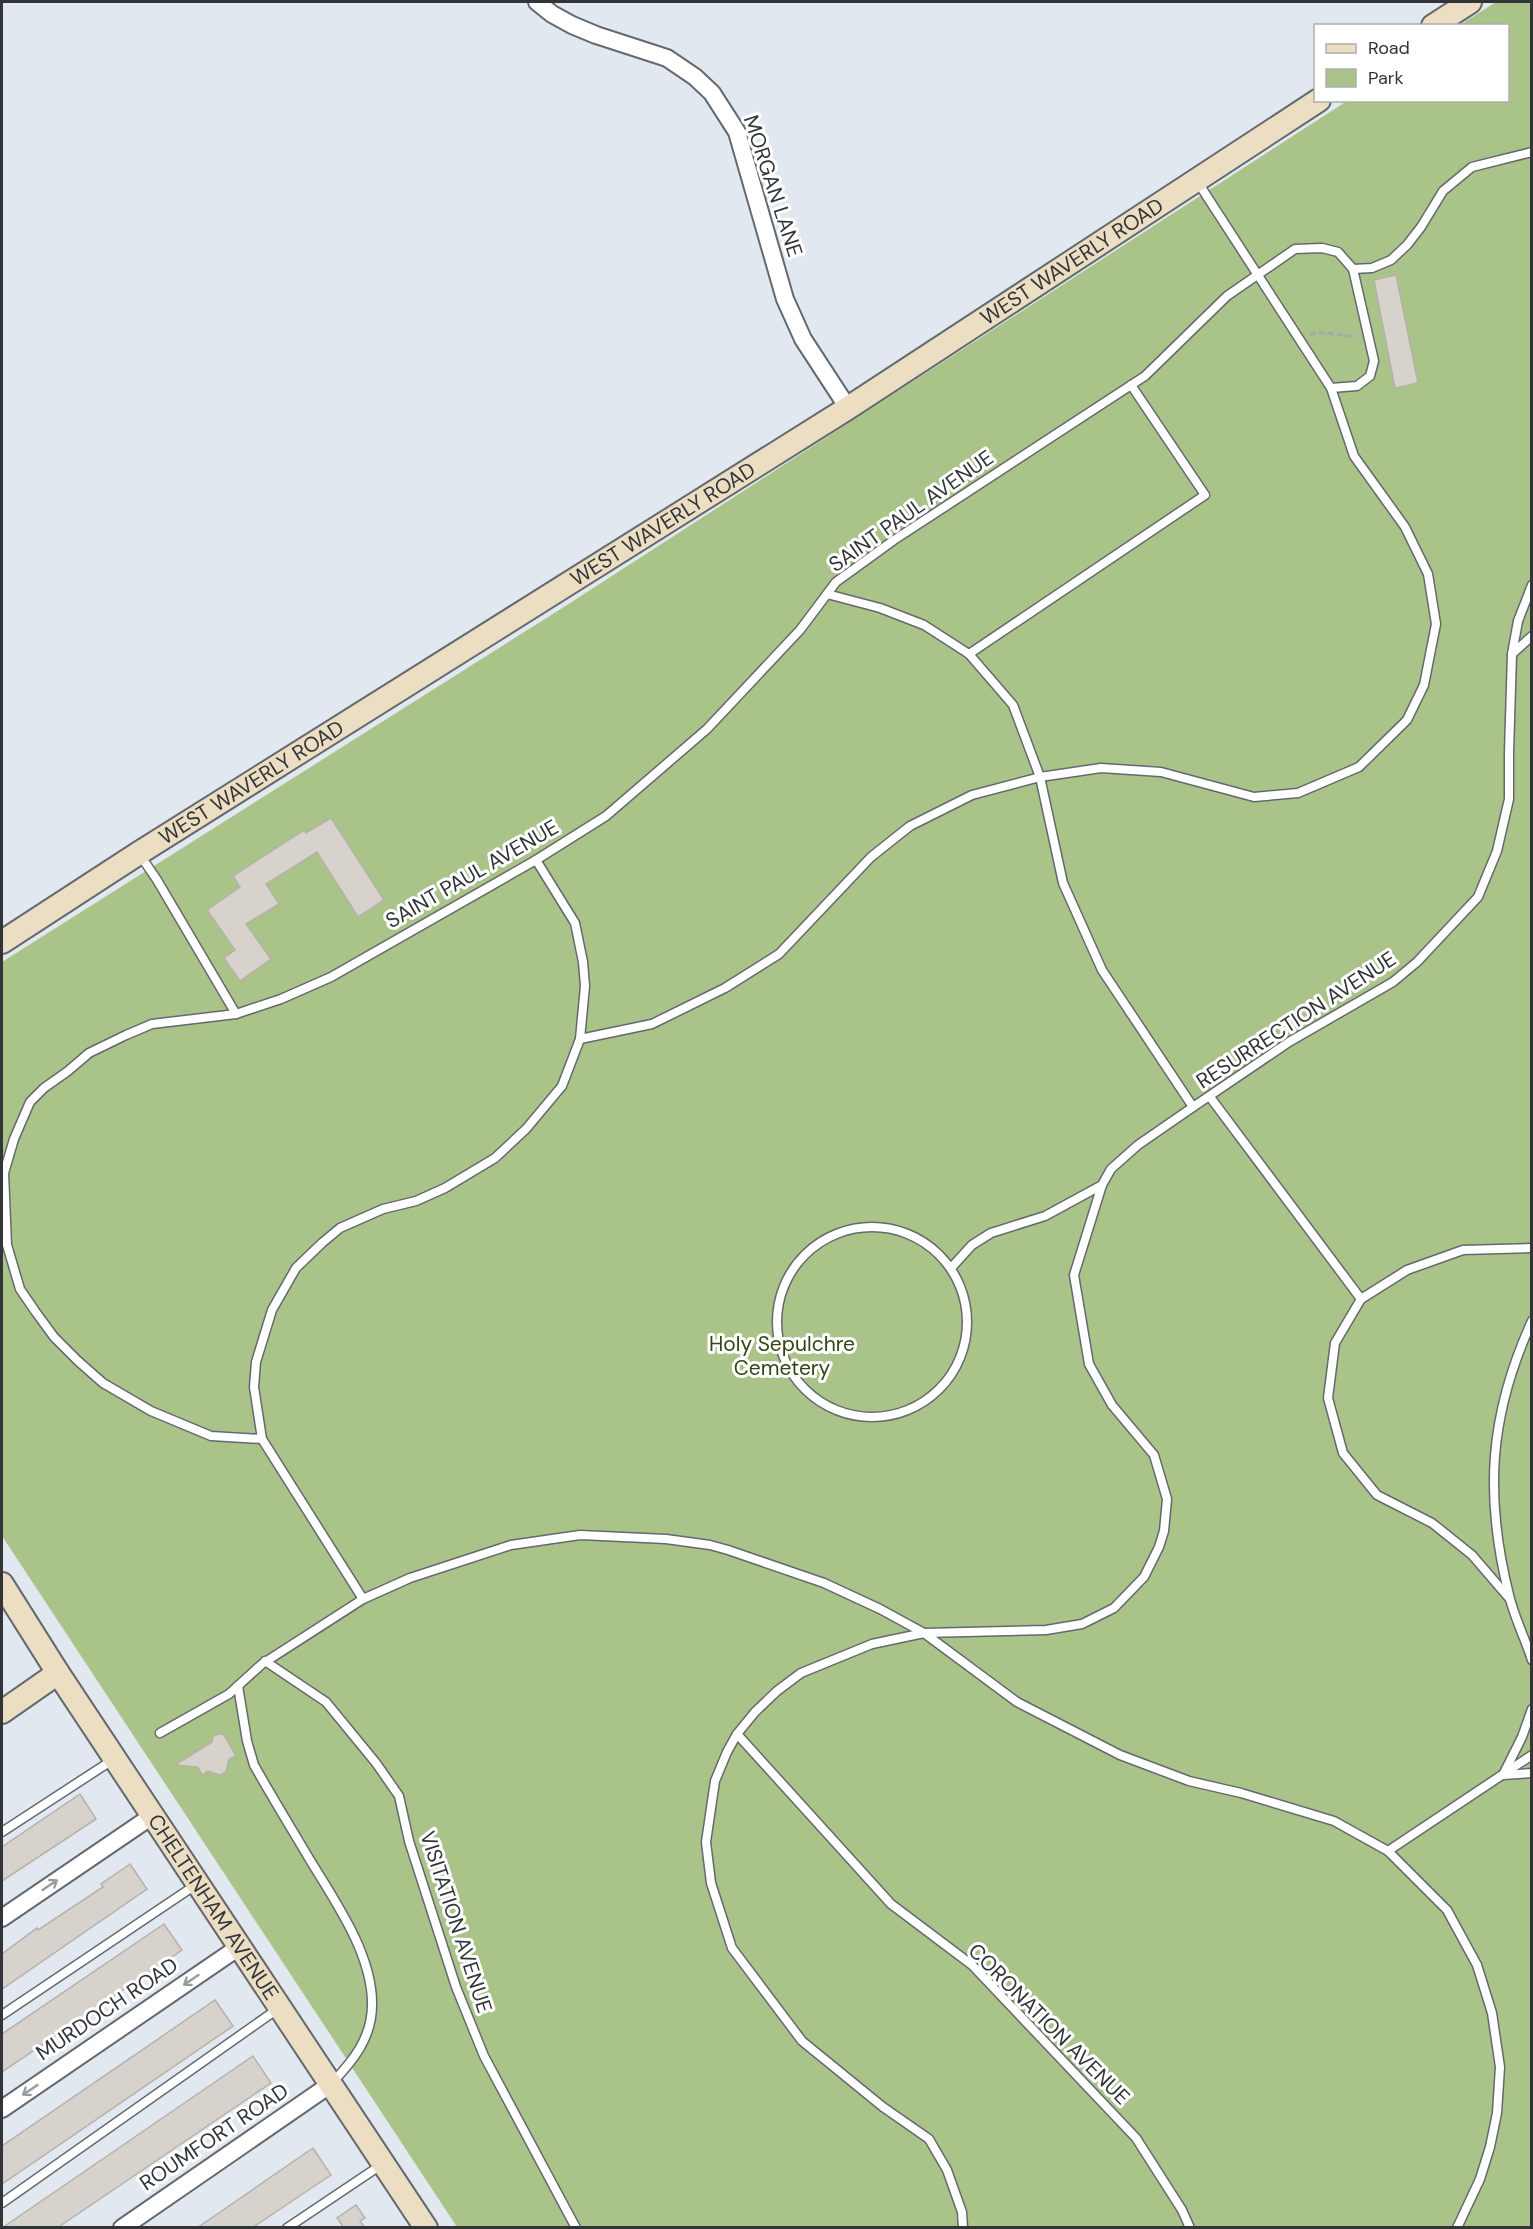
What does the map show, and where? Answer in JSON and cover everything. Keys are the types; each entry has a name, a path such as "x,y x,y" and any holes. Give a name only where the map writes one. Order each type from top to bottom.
{"street":[{"name":"MORGAN LANE","path":"537,2 552,14 580,28 667,58 695,77 712,93 737,132 785,299 803,339 848,408"},
{"path":"1436,24 1470,2"},
{"name":"WEST WAVERLY ROAD","path":"2,942 139,853 848,408 1316,102"},
{"name":"CHELTENHAM AVENUE","path":"2,1584 152,1816 426,2228"},
{"path":"2,1712 58,1673"},
{"path":"2,1918 152,1816"},
{"name":"MURDOCH ROAD","path":"2,2109 239,1947"},
{"name":"ROUMFORT ROAD","path":"122,2228 331,2084"}],"lane":[{"path":"1353,269 1372,268 1390,260 1407,245 1421,227 1443,191 1472,166 1532,152"},
{"path":"580,1040 652,1023 724,988 779,954 871,857 910,825 972,795 1040,777 1101,768 1161,772 1254,797 1298,792 1359,767 1407,720 1424,685 1436,624 1428,574 1405,527 1354,456 1331,388 1197,181"},
{"path":"1259,275 1295,249 1322,248 1338,252 1353,269 1374,361 1370,376 1357,386 1331,388"},
{"name":"SAINT PAUL AVENUE","path":"262,1439 212,1436 151,1411 103,1383 54,1337 35,1311 20,1288 7,1245 4,1173 14,1139 30,1102 44,1088 89,1053 152,1024 236,1014 281,999 331,976 536,860 606,816 707,729 800,630 836,582 894,540 1145,376 1227,296 1259,275"},
{"path":"969,654 1205,495 1131,385"},
{"name":"RESURRECTION AVENUE","path":"1102,1185 1112,1170 1138,1145 1289,1042 1393,982 1417,962 1478,897 1497,851 1509,799 1512,654 1518,621 1532,585"},
{"path":"827,594 880,608 924,625 969,654 1012,705 1040,777 1063,883 1102,970 1193,1107"},
{"path":"1512,654 1532,636"},
{"path":"139,853 157,879 236,1014"},
{"path":"363,1599 262,1439 254,1387 256,1362 266,1324 296,1268 322,1243 340,1228 383,1209 416,1201 445,1188 495,1158 526,1129 562,1086 580,1040 585,986 583,962 575,922 536,860"},
{"path":"1210,1097 1360,1299"},
{"path":"951,1268 967,1249 991,1233 1045,1216 1102,1185"},
{"path":"963,2228 962,2212 947,2170 929,2139 883,2107 802,2041 732,1948 711,1883 706,1842 715,1780 737,1734 755,1712 777,1691 801,1673 872,1644 924,1633 1046,1629 1082,1624 1114,1608 1144,1577 1164,1531 1167,1499 1154,1455 1112,1406 1089,1364 1074,1275 1102,1185"},
{"path":"874,1227 904,1232 930,1246 951,1268 965,1299 968,1332 958,1364 939,1391 912,1409 879,1418 846,1414 816,1400 793,1376 780,1349 778,1339 776,1319 781,1290 796,1264 817,1243 844,1230 874,1227"},
{"path":"1509,1598 1472,1555 1432,1523 1377,1495 1343,1452 1328,1398 1335,1342 1360,1299 1407,1270 1463,1250 1532,1248"},
{"path":"1532,1321 1515,1357 1499,1416 1492,1477 1496,1538 1509,1598 1532,1660"},
{"path":"160,1733 229,1694 265,1661 363,1599 410,1578 511,1545 580,1535 666,1539 728,1550 824,1583 924,1633 1017,1702 1120,1755 1189,1781 1241,1793 1334,1821 1388,1851 1447,1911 1477,1965 1492,2013 1500,2067 1497,2113 1490,2147 1480,2180 1457,2228"},
{"name":"VISITATION AVENUE","path":"265,1661 326,1702 376,1763 399,1796 409,1841 456,1987 484,2056 576,2228"},
{"path":"238,1686 247,1741 254,1765 344,1917 367,1967 372,2004 366,2036 353,2061 331,2084"},
{"path":"1503,1774 1522,1737 1532,1709"},
{"name":"CORONATION AVENUE","path":"737,1734 891,1904 972,1965 1136,2138 1182,2210 1190,2228"},
{"path":"1388,1851 1532,1755"},
{"path":"2,1832 115,1759"},
{"path":"1503,1774 1532,1773"},
{"path":"2,2015 198,1884"},
{"path":"2,2202 279,2007"},
{"path":"287,2228 384,2163"}],"path":[{"path":"1300,339 1320,332 1328,332 1340,337 1369,335"}],"green space":[{"name":"Holy Sepulchre Cemetery","path":"1496,2 1531,2 1531,2227 457,2227 2,1536 2,962 567,605 1345,102 1509,102 1509,24 1462,24"}],"building":[{"path":"1396,275 1418,383 1395,388 1374,280"},
{"path":"331,818 384,900 358,917 317,852 266,884 279,904 246,924 271,959 240,981 224,958 235,950 207,910 240,887 233,876 304,830 306,833"},
{"path":"224,1735 236,1756 229,1759 226,1772 220,1775 208,1771 202,1775 198,1767 175,1765 212,1742 213,1736"},
{"path":"80,1794 96,1819 2,1881 2,1847"},
{"path":"130,1864 147,1889 2,1989 2,1954 37,1928 38,1930 103,1887 101,1884"},
{"path":"164,1924 182,1950 2,2072 2,2034"},
{"path":"215,2000 233,2026 2,2184 2,2146"},
{"path":"253,2056 271,2083 57,2228 2,2228"},
{"path":"313,2148 331,2175 252,2228 197,2228"},
{"path":"356,2205 365,2218 360,2221 365,2228 344,2228 337,2218"}]}
